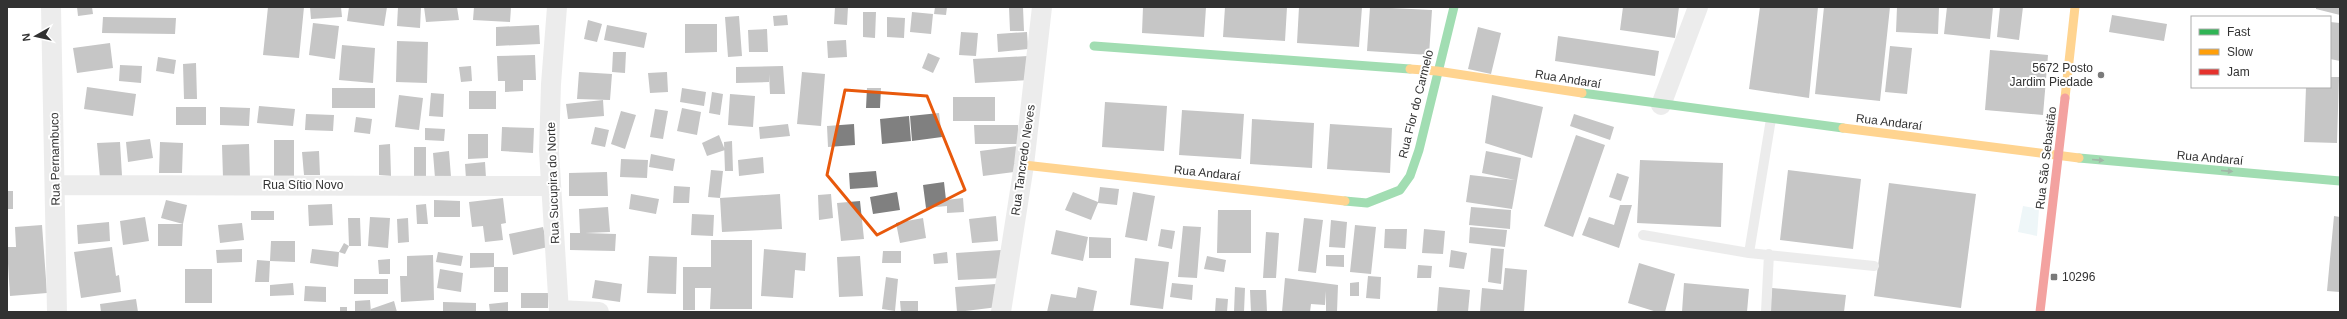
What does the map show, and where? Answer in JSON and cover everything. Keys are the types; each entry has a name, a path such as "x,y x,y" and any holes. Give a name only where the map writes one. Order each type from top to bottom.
{"street":[{"name":"Rua Pernambuco","path":"51,7 57,312"},
{"name":"Rua Sucupira do Norte","path":"557,7 550,99 549,151 559,311"},
{"name":"Rua Tancredo Neves","path":"1001,312 1024,165 1042,7"},
{"name":"Rua Flor do Carmelo","path":"1387,196 1400,190 1410,176 1419,150 1437,71 1454,7"},
{"path":"1661,105 1698,7"},
{"name":"Rua São Sebastião","path":"2040,312 2075,7"},
{"name":"Rua Andaraí","path":"1094,46 1437,71 1661,105 2059,156 2340,181"},
{"name":"Rua Andaraí","path":"1024,165 1367,203 1387,196"},
{"name":"Rua Sítio Novo","path":"55,185 551,186"},
{"path":"559,311 599,312"}],"lane":[{"path":"1749,252 1771,119"},
{"path":"1643,235 1749,252 1874,266"},
{"path":"1766,312 1769,254"}],"highlighted area":[{"path":"845,90 927,96 965,190 877,235 827,175"}],"shaded area":[{"path":"2023,206 2039,209 2037,236 2018,232"}],"building":[{"path":"77,7 92,7 93,14 78,16"},
{"path":"268,7 304,7 299,58 263,55"},
{"path":"310,7 341,7 342,17 311,19"},
{"path":"349,7 387,7 384,26 347,21"},
{"path":"398,7 421,7 420,28 397,26"},
{"path":"424,7 457,7 459,20 426,22"},
{"path":"474,7 511,7 510,22 473,20"},
{"path":"835,7 848,7 847,25 834,24"},
{"path":"935,7 947,7 946,15 934,14"},
{"path":"1009,7 1023,7 1024,31 1010,31"},
{"path":"1143,7 1206,7 1204,37 1142,33"},
{"path":"1225,7 1287,7 1285,41 1223,37"},
{"path":"1299,7 1362,7 1359,47 1297,43"},
{"path":"1370,7 1432,10 1429,55 1367,51"},
{"path":"1623,7 1679,7 1675,38 1620,30"},
{"path":"1760,7 1818,7 1809,98 1749,89"},
{"path":"1824,7 1890,7 1880,101 1815,94"},
{"path":"1897,7 1939,7 1938,34 1896,32"},
{"path":"1947,7 1993,7 1990,39 1944,34"},
{"path":"2000,7 2023,7 2019,40 1997,37"},
{"path":"2316,7 2340,7 2340,15 2316,9"},
{"path":"863,12 876,12 875,38 863,37"},
{"path":"912,12 933,14 931,34 910,32"},
{"path":"787,15 788,25 774,26 773,16"},
{"path":"2112,15 2167,24 2164,41 2109,32"},
{"path":"739,16 742,56 728,57 725,17"},
{"path":"103,17 176,18 175,34 102,33"},
{"path":"887,17 905,18 904,38 887,37"},
{"path":"588,20 602,24 597,42 584,39"},
{"path":"2331,22 2340,23 2340,61 2331,59"},
{"path":"313,23 339,26 335,59 309,55"},
{"path":"685,24 717,24 717,52 685,53"},
{"path":"539,25 540,44 496,46 496,27"},
{"path":"607,25 647,33 644,48 604,40"},
{"path":"1478,27 1501,33 1491,74 1468,69"},
{"path":"767,29 768,52 749,52 748,30"},
{"path":"961,32 978,33 976,56 959,55"},
{"path":"1027,32 1028,49 998,52 997,34"},
{"path":"1558,36 1659,51 1655,76 1555,61"},
{"path":"846,40 847,57 828,58 827,41"},
{"path":"397,41 428,42 427,83 396,82"},
{"path":"110,43 113,68 77,73 73,48"},
{"path":"342,45 375,48 373,83 339,80"},
{"path":"1890,46 1912,48 1907,94 1885,92"},
{"path":"1990,50 2048,55 2043,115 1985,110"},
{"path":"613,52 626,52 625,73 612,72"},
{"path":"928,53 940,58 933,73 922,68"},
{"path":"535,55 536,80 523,80 523,91 505,92 505,81 498,81 497,56"},
{"path":"1028,56 1030,80 975,83 973,59"},
{"path":"158,57 176,60 174,74 156,71"},
{"path":"196,63 197,99 184,99 183,64"},
{"path":"120,65 142,66 141,83 119,81"},
{"path":"471,66 472,81 461,82 459,67"},
{"path":"783,66 785,94 770,94 769,74 769,82 736,83 736,67"},
{"path":"579,72 612,74 610,100 577,99"},
{"path":"667,72 668,92 650,93 648,73"},
{"path":"802,72 825,74 821,126 797,124"},
{"path":"2331,77 2339,77 2337,143 2304,142 2306,88 2331,88"},
{"path":"87,87 136,94 133,116 84,109"},
{"path":"332,88 375,88 375,108 332,108"},
{"path":"682,88 706,92 704,106 680,102"},
{"path":"867,88 881,88 880,108 866,108"},
{"path":"469,91 496,91 496,109 469,109"},
{"path":"712,92 723,94 720,115 709,113"},
{"path":"431,93 444,94 443,117 429,116"},
{"path":"730,94 755,96 753,127 728,125"},
{"path":"399,95 423,98 419,130 395,127"},
{"path":"1492,95 1543,107 1532,158 1485,143"},
{"path":"953,97 995,97 995,121 953,121"},
{"path":"603,100 604,116 568,119 566,104"},
{"path":"1105,102 1167,106 1164,151 1102,147"},
{"path":"259,106 295,109 293,126 257,123"},
{"path":"176,107 206,107 206,125 176,125"},
{"path":"220,107 250,108 249,126 220,125"},
{"path":"682,108 701,112 697,135 677,131"},
{"path":"655,109 668,111 663,139 650,137"},
{"path":"1182,110 1244,114 1241,159 1179,155"},
{"path":"621,111 636,115 625,149 611,144"},
{"path":"939,113 942,137 912,141 910,116"},
{"path":"306,114 334,115 333,131 305,130"},
{"path":"1574,114 1614,127 1610,140 1570,126"},
{"path":"909,116 911,141 882,144 880,119"},
{"path":"356,117 372,119 370,134 354,132"},
{"path":"1252,119 1314,123 1312,168 1250,164"},
{"path":"788,124 790,136 760,139 759,127"},
{"path":"854,124 855,145 828,147 827,126"},
{"path":"1330,124 1392,128 1390,173 1327,169"},
{"path":"974,125 1018,125 1018,144 975,144"},
{"path":"502,127 534,128 533,153 501,151"},
{"path":"595,127 609,130 605,147 591,144"},
{"path":"425,128 445,129 444,141 425,140"},
{"path":"468,134 488,134 488,158 468,159"},
{"path":"719,135 725,150 707,156 702,143"},
{"path":"1576,135 1605,145 1573,237 1544,226"},
{"path":"150,139 153,158 128,162 126,142"},
{"path":"274,140 294,140 294,176 274,176"},
{"path":"732,141 733,171 725,171 724,142"},
{"path":"120,142 122,176 100,178 97,143"},
{"path":"160,142 183,143 182,173 159,173"},
{"path":"249,144 250,178 223,178 222,145"},
{"path":"390,144 391,176 379,175 379,145"},
{"path":"1018,146 1021,171 983,176 980,151"},
{"path":"414,147 426,147 426,178 414,179"},
{"path":"319,151 320,175 304,175 302,152"},
{"path":"449,151 451,177 435,178 433,153"},
{"path":"1486,151 1521,158 1512,209 1466,202 1470,175 1515,180 1482,173"},
{"path":"651,154 675,159 673,171 649,167"},
{"path":"763,157 764,173 739,176 738,160"},
{"path":"621,159 648,160 647,178 620,177"},
{"path":"1640,160 1723,163 1721,227 1637,223"},
{"path":"485,162 486,178 466,179 465,164"},
{"path":"711,170 723,171 720,198 708,197"},
{"path":"1788,170 1861,179 1853,249 1780,240"},
{"path":"876,171 878,187 850,189 849,173"},
{"path":"607,172 608,196 569,196 569,173"},
{"path":"1617,173 1629,177 1621,201 1609,197"},
{"path":"944,182 946,200 963,198 964,212 947,213 947,206 926,208 923,185"},
{"path":"1889,183 1976,194 1961,308 1874,296"},
{"path":"674,186 690,187 689,203 673,203"},
{"path":"1100,187 1119,189 1117,205 1098,203 1091,220 1065,210 1073,192 1098,202"},
{"path":"7,191 13,191 13,209 7,209"},
{"path":"897,192 900,210 873,214 870,197"},
{"path":"1133,192 1155,196 1147,241 1125,237"},
{"path":"631,194 659,199 656,214 629,209"},
{"path":"780,194 782,229 722,232 720,198"},
{"path":"831,194 833,218 819,220 818,195"},
{"path":"503,198 506,223 501,224 503,240 485,242 483,226 472,227 469,202"},
{"path":"166,200 187,205 183,224 161,218"},
{"path":"434,200 460,201 460,217 434,217"},
{"path":"860,201 864,239 841,241 837,203"},
{"path":"332,204 333,225 309,226 308,205"},
{"path":"426,204 428,224 417,224 416,205"},
{"path":"1620,205 1632,205 1619,248 1582,235 1589,217 1614,225"},
{"path":"608,207 610,232 585,233 616,234 615,251 570,250 570,233 580,233 579,209"},
{"path":"1471,207 1511,210 1510,229 1469,225"},
{"path":"1218,210 1251,210 1251,253 1217,253"},
{"path":"251,211 274,211 274,220 251,220"},
{"path":"692,214 714,215 713,236 691,235"},
{"path":"996,216 998,241 972,243 969,219"},
{"path":"2334,216 2340,217 2340,292 2327,291"},
{"path":"145,217 149,241 123,245 120,221"},
{"path":"370,217 390,218 388,248 368,246"},
{"path":"348,218 360,218 361,246 349,246"},
{"path":"408,218 409,242 398,243 397,219"},
{"path":"923,218 926,238 900,243 896,223"},
{"path":"1304,218 1323,220 1316,273 1298,271"},
{"path":"1331,220 1347,222 1345,248 1329,247"},
{"path":"109,222 110,241 78,244 77,225"},
{"path":"242,223 244,240 220,243 218,225"},
{"path":"158,224 183,224 182,246 158,246"},
{"path":"42,225 47,293 10,296 7,247 16,247 15,227"},
{"path":"1355,225 1376,227 1371,274 1350,272"},
{"path":"1183,226 1201,227 1197,278 1178,277"},
{"path":"543,227 548,247 513,255 509,234"},
{"path":"1470,227 1507,230 1505,247 1469,243"},
{"path":"1161,229 1175,231 1172,249 1158,246"},
{"path":"1385,229 1407,229 1406,249 1384,248"},
{"path":"1424,229 1445,231 1443,254 1422,253"},
{"path":"1056,230 1088,237 1083,261 1051,254"},
{"path":"1266,232 1279,233 1276,278 1263,278"},
{"path":"1089,237 1111,238 1111,258 1089,258"},
{"path":"711,240 752,240 752,309 710,309 711,288 695,288 695,310 683,310 683,267 711,267"},
{"path":"271,241 295,241 295,262 270,261"},
{"path":"344,243 349,246 345,254 339,252"},
{"path":"112,247 116,276 119,275 121,292 81,298 74,252"},
{"path":"1491,248 1504,249 1501,284 1488,282"},
{"path":"242,249 242,262 217,263 216,250"},
{"path":"312,249 339,252 338,267 310,263"},
{"path":"764,249 806,253 805,271 795,270 793,298 761,296"},
{"path":"1001,250 1002,278 958,280 956,253"},
{"path":"1451,250 1467,253 1464,269 1449,267"},
{"path":"883,251 901,251 901,263 882,263"},
{"path":"438,252 463,256 461,266 436,262"},
{"path":"947,252 948,263 934,264 933,254"},
{"path":"470,253 494,253 494,267 470,268"},
{"path":"433,255 434,300 401,302 400,276 407,276 407,256"},
{"path":"1326,255 1344,255 1344,267 1326,266"},
{"path":"649,256 677,257 676,294 647,293"},
{"path":"860,256 863,296 839,297 837,257"},
{"path":"1207,256 1226,260 1224,272 1204,269"},
{"path":"1135,258 1169,262 1163,309 1130,305"},
{"path":"390,259 390,274 379,274 378,260"},
{"path":"257,260 270,261 269,282 255,282"},
{"path":"1639,263 1675,274 1665,312 1657,312 1628,303"},
{"path":"1418,265 1432,266 1431,278 1417,278"},
{"path":"494,267 508,267 508,292 494,292"},
{"path":"1505,268 1527,270 1524,312 1480,312 1482,288 1503,290"},
{"path":"185,269 212,269 212,303 185,303"},
{"path":"440,269 463,273 461,292 437,288"},
{"path":"1368,276 1381,277 1380,299 1366,298"},
{"path":"886,277 898,279 895,311 882,309"},
{"path":"1285,278 1338,285 1337,312 1326,312 1326,291 1325,305 1311,304 1310,312 1282,312"},
{"path":"354,279 388,279 388,294 354,294"},
{"path":"595,280 622,284 620,302 592,298"},
{"path":"1359,282 1359,296 1350,296 1350,283"},
{"path":"293,283 294,295 270,296 270,285"},
{"path":"1172,283 1193,285 1192,300 1170,297"},
{"path":"1684,283 1749,289 1747,312 1682,312"},
{"path":"996,284 998,307 957,312 955,287"},
{"path":"305,286 326,287 326,302 304,301"},
{"path":"1078,287 1097,291 1093,312 1047,312 1051,294 1076,298"},
{"path":"1235,287 1245,288 1244,312 1234,312"},
{"path":"1439,287 1470,290 1468,312 1437,312"},
{"path":"1772,288 1846,295 1844,312 1770,312"},
{"path":"1250,290 1266,290 1267,312 1251,312"},
{"path":"521,293 548,293 548,308 521,308"},
{"path":"1216,298 1228,299 1227,312 1215,312"},
{"path":"136,299 138,312 101,312 100,304"},
{"path":"370,300 371,312 355,312 355,301"},
{"path":"394,301 397,312 371,312 371,309"},
{"path":"900,301 918,301 918,312 901,312"},
{"path":"443,302 476,303 476,312 443,312"},
{"path":"508,302 508,312 490,312 489,304"},
{"path":"340,307 347,307 347,312 340,312"}],"traffic: fast":[{"path":"1345,201 1367,203 1400,190 1410,176 1419,150 1454,7"},
{"path":"1094,46 1410,69"},
{"path":"1582,93 1843,128"},
{"path":"2079,158 2340,181"}],"traffic: slow":[{"path":"2065,98 2075,7"},
{"path":"1410,69 1437,71 1582,93"},
{"path":"1843,128 2079,158"},
{"path":"1024,165 1345,201"}],"traffic: jam":[{"path":"2040,312 2065,98"}],"place":[{"name":"5672 Posto Jardim Piedade","path":"2101,75"},
{"name":"10296","path":"2054,277"}]}
